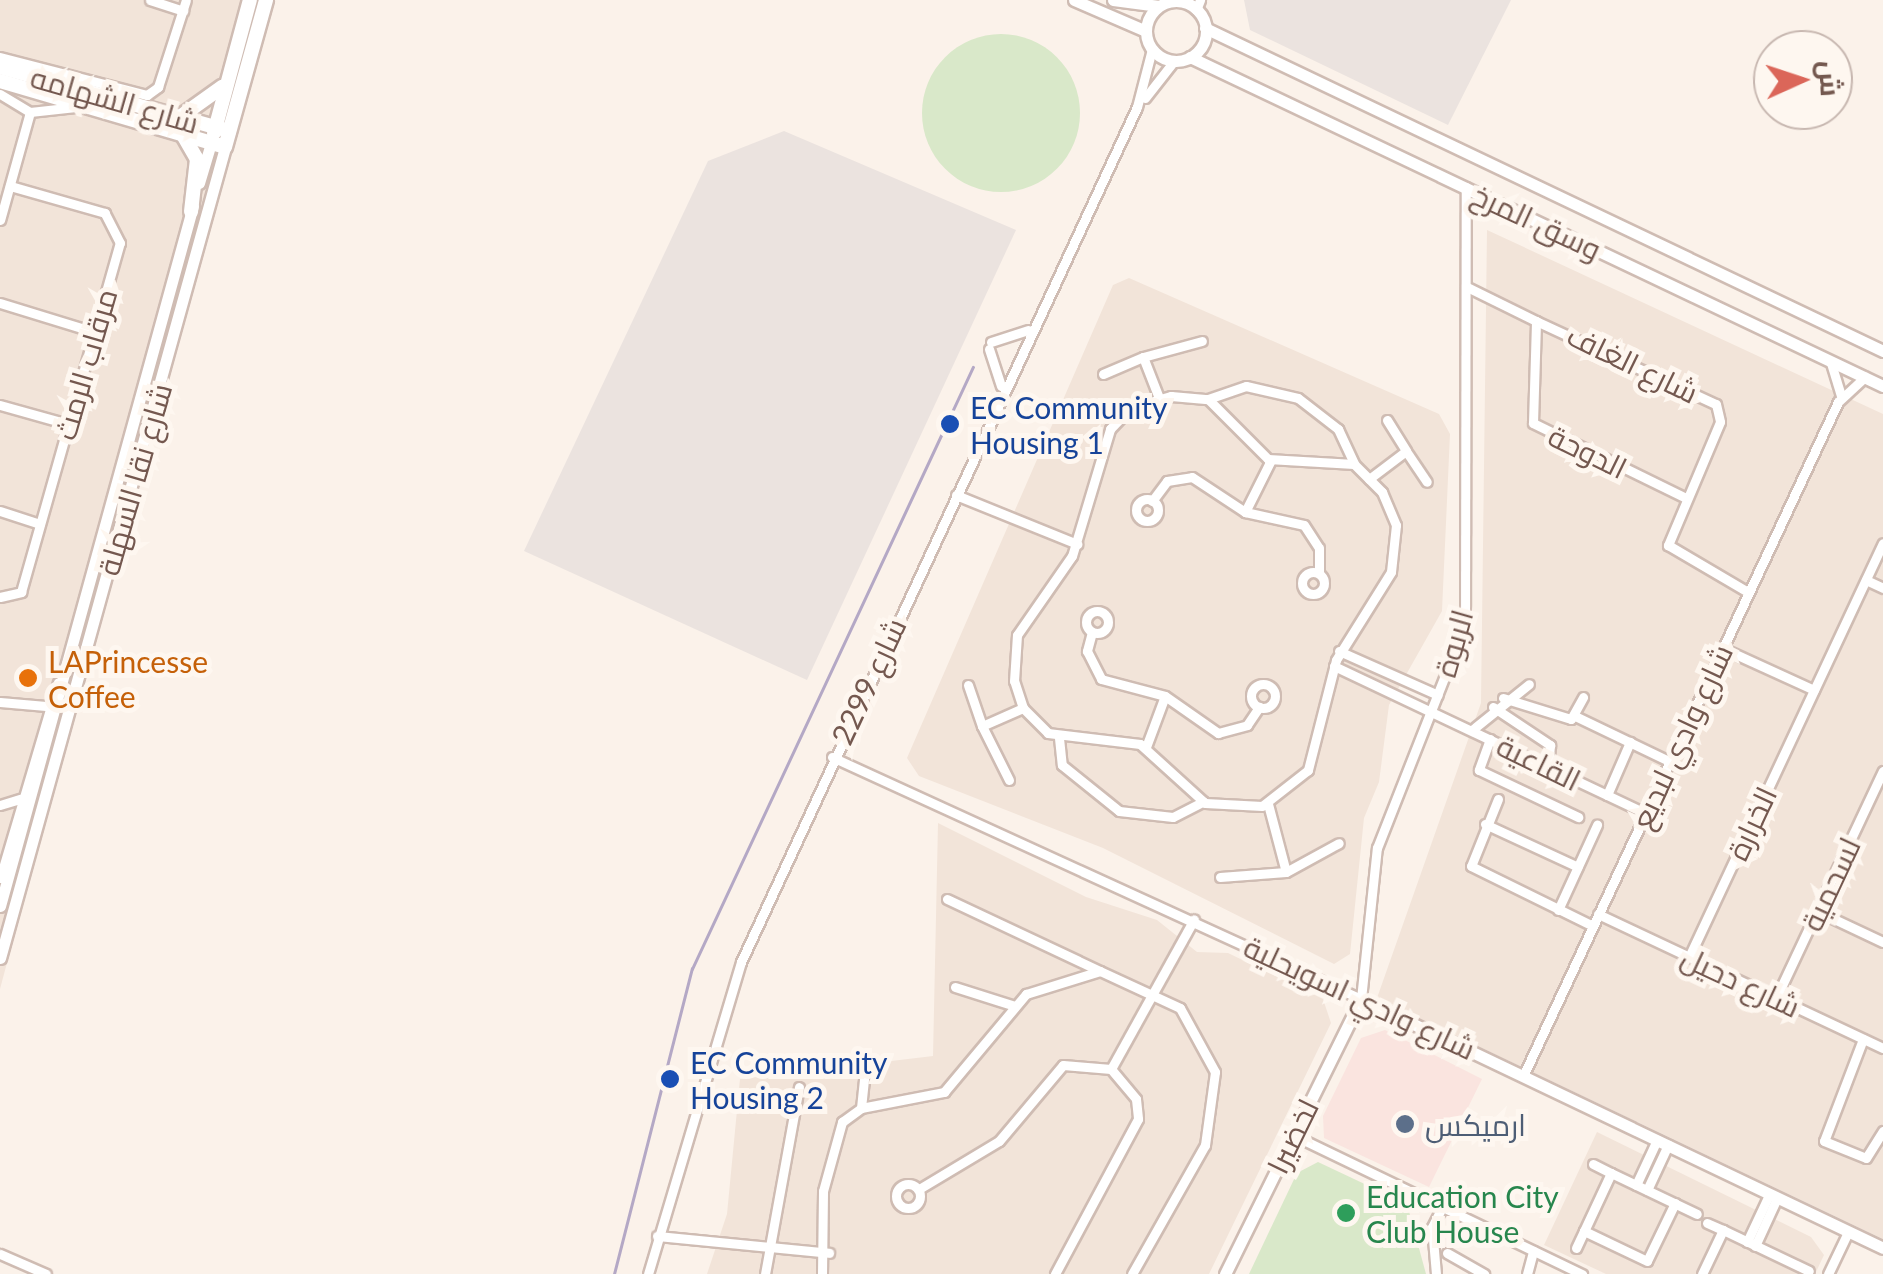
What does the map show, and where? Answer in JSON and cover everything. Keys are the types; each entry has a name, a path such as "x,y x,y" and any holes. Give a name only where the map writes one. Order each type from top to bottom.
{"main road":[{"name":"شارع نقا السهلة","path":"220,137 229,73 250,0"},
{"name":"شارع نقا السهلة","path":"220,137 266,0"},
{"name":"شارع الشهامه","path":"0,61 6,83"},
{"path":"178,117 211,101 229,73"},
{"name":"شارع الشهامه","path":"6,83 178,117 220,137"},
{"name":"شارع الشهامه","path":"6,83 182,135 220,137"},
{"path":"182,135 197,159 191,212"}],"street":[{"path":"150,0 184,5"},
{"path":"1074,0 1146,31 1152,49 1174,60 1190,57 1205,28 1198,5 1113,0"},
{"path":"1146,31 1168,2"},
{"name":"شارع الشهامه","path":"0,61 136,97 162,77 184,5"},
{"name":"وسق المرخ","path":"1205,28 1883,351"},
{"name":"شارع 2299","path":"648,1274 724,1011 832,758 1030,328 1137,108 1152,49"},
{"name":"وسق المرخ","path":"1190,57 1883,386"},
{"name":"شارع 2299","path":"1137,108 1174,60"},
{"path":"6,83 30,112"},
{"path":"30,112 87,106"},
{"path":"0,220 30,112"},
{"name":"شارع نقا السهلة","path":"0,906 191,212 220,137"},
{"name":"شارع نقا السهلة","path":"0,958 220,137"},
{"name":"مرقاب الرمث","path":"0,596 21,592 120,242 116,222 10,186"},
{"name":"الربوة","path":"1361,1000 1377,848 1433,711 1467,606 1466,287 1470,212 1466,187"},
{"path":"1470,212 1487,197"},
{"path":"1466,287 1540,321"},
{"path":"0,303 94,332"},
{"name":"الدوحة","path":"1540,321 1534,422 1684,498"},
{"name":"شارع الغاف","path":"1540,321 1716,404 1720,422 1669,532 1672,552 1746,592"},
{"path":"1002,389 990,346 1030,328"},
{"path":"1104,374 1143,357 1202,342"},
{"path":"1143,357 1159,398"},
{"path":"1830,360 1841,398"},
{"name":"شارع وادي لبديع","path":"1524,1074 1746,592 1841,398 1865,377"},
{"path":"1059,738 1062,764 1119,811 1173,817 1203,802 1268,804 1308,770 1339,651 1386,583 1398,547 1389,504 1354,464 1338,429 1298,398 1246,386 1208,399 1159,398 1130,408 1110,428 1077,544 1017,635 1012,670 1023,708 1059,738 1146,747 1203,802"},
{"path":"1208,399 1271,460 1354,464"},
{"path":"0,405 68,424"},
{"path":"1386,420 1427,482"},
{"path":"1369,478 1406,451"},
{"path":"1245,512 1271,460"},
{"path":"1152,500 1167,482 1192,478 1245,512 1304,525 1320,548 1319,573"},
{"path":"956,495 1077,544"},
{"path":"0,511 40,524"},
{"name":"الخرارة","path":"1688,956 1883,543"},
{"path":"1866,580 1883,588"},
{"path":"1092,632 1089,658 1101,680 1165,696 1218,733 1247,725 1259,707"},
{"path":"1722,648 1814,690"},
{"path":"1339,651 1438,695"},
{"name":"القاعية","path":"1334,666 1645,814"},
{"path":"0,878 46,706 63,676"},
{"path":"1399,696 1407,681"},
{"path":"968,684 982,726 1010,780"},
{"path":"1472,730 1503,698 1529,684"},
{"path":"1146,747 1165,696"},
{"path":"1575,716 1583,697"},
{"path":"1503,698 1575,716 1669,761"},
{"path":"0,702 29,711 46,706"},
{"path":"1493,707 1550,745 1548,766"},
{"path":"982,726 1023,708"},
{"path":"29,711 41,728"},
{"path":"1490,738 1479,770 1578,817"},
{"path":"1608,795 1630,742"},
{"name":"شارع وادي اسويحلية","path":"832,758 1194,919 1883,1248"},
{"name":"لسحمية","path":"1776,998 1883,770"},
{"path":"15,824 1,805 22,798"},
{"path":"1498,799 1470,866 1593,926"},
{"path":"1268,804 1286,872"},
{"path":"1485,824 1578,867"},
{"path":"1558,910 1597,824"},
{"path":"1220,877 1286,872 1338,843"},
{"path":"947,899 1100,971 1153,989 1201,1036 1215,1072 1215,1114 1132,1274"},
{"path":"1817,911 1883,942"},
{"name":"شارع دحيل","path":"1598,914 1883,1048"},
{"path":"1112,1069 1194,919"},
{"path":"861,1108 944,1092 1014,1006 1047,985 1100,971"},
{"path":"955,987 1014,1006"},
{"name":"لخضيرا","path":"1226,1274 1361,1000"},
{"path":"1863,1039 1824,1141 1866,1158 1883,1131"},
{"path":"919,1189 999,1142 1063,1065 1112,1069 1136,1099 1138,1118 1064,1257 1055,1274 1067,1274 1064,1257"},
{"path":"822,1274 829,1252 830,1145 861,1108 864,1077"},
{"path":"765,1274 773,1246 772,1207 799,1087"},
{"path":"1293,1135 1582,1274"},
{"path":"1636,1184 1663,1143"},
{"path":"1647,1190 1663,1143"},
{"path":"1593,1164 1697,1214"},
{"path":"1576,1248 1611,1172"},
{"path":"1751,1244 1774,1197"},
{"path":"1641,1274 1675,1203"},
{"path":"1436,1274 1432,1227 1442,1207"},
{"path":"1708,1223 1809,1272"},
{"path":"1702,1274 1723,1230"},
{"path":"1584,1231 1647,1262"},
{"path":"1828,1274 1848,1232"},
{"path":"657,1236 829,1252"},
{"path":"1527,1274 1533,1251"},
{"path":"1447,1253 1484,1274"},
{"path":"0,1254 46,1274"},
{"path":"0,1265 17,1260"},
{"path":"1787,1274 1792,1263"}],"shaded area":[{"path":"0,0 264,0 0,989"},
{"path":"1244,0 1511,0 1448,125 1250,30"},
{"path":"784,131 1016,230 807,680 524,551 708,161"},
{"path":"1487,230 1883,414 1883,1239 1377,998 1481,703"},
{"path":"1129,278 1439,414 1450,434 1442,611 1389,705 1379,782 1364,818 1350,954 1334,964 1103,848 919,776 907,758 1113,285"},
{"path":"938,823 1086,897 1157,920 1197,952 1228,953 1323,999 1331,1023 1209,1274 707,1274 727,1214 740,1079 933,1056"},
{"path":"1385,1030 1482,1079 1429,1187 1324,1138 1323,1116 1361,1038"},
{"path":"1597,1132 1811,1237 1824,1255 1815,1274 1606,1274 1544,1245"}],"green space":[{"path":"1001,34 1031,40 1057,57 1074,83 1080,113 1074,143 1057,169 1031,186 1001,192 971,186 945,169 928,143 922,113 928,83 945,57 971,40"},
{"name":"Education City Club House","path":"1318,1162 1407,1204 1426,1274 1249,1274 1297,1173"}],"tram line":[{"path":"614,1274 692,969 973,367"}],"place":[{"name":"EC Community Housing 1","path":"950,424"},
{"name":"LAPrincesse Coffee","path":"28,678"},
{"name":"EC Community Housing 2","path":"670,1079"},
{"name":"ارميكس","path":"1405,1124"},
{"name":"Education City Club House","path":"1346,1213"}]}
